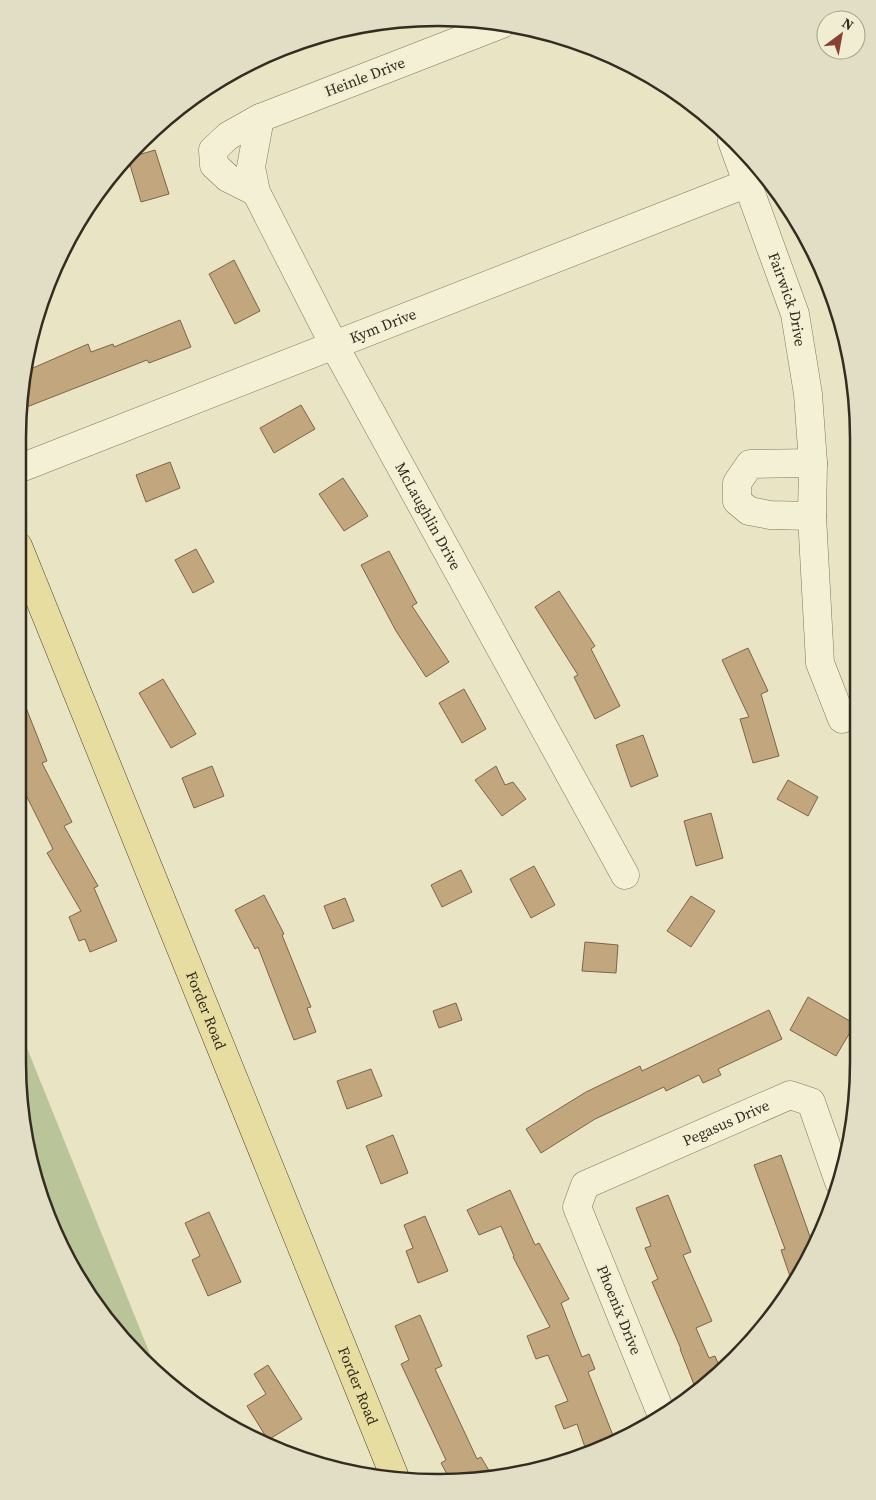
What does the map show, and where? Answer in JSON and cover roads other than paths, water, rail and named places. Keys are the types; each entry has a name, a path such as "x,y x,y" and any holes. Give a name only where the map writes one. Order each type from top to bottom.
{"main road":[{"name":"Forder Road","path":"26,579 392,1471"}],"street":[{"name":"Heinle Drive","path":"256,192 228,178 214,164 213,150 228,136 260,118 488,30"},
{"name":"McLaughlin Drive","path":"260,118 251,167 256,192 335,347 625,875"},
{"name":"Fairwick Drive","path":"738,156 795,314 808,394 813,463 812,516 820,663 842,720"},
{"name":"Kym Drive","path":"26,467 748,183"},
{"path":"812,516 770,515 749,511 737,501 737,483 750,464 813,463"},
{"name":"Pegasus Drive","path":"578,1207 585,1185 790,1096 811,1102 835,1171"},
{"name":"Phoenix Drive","path":"578,1207 659,1409"}]}
